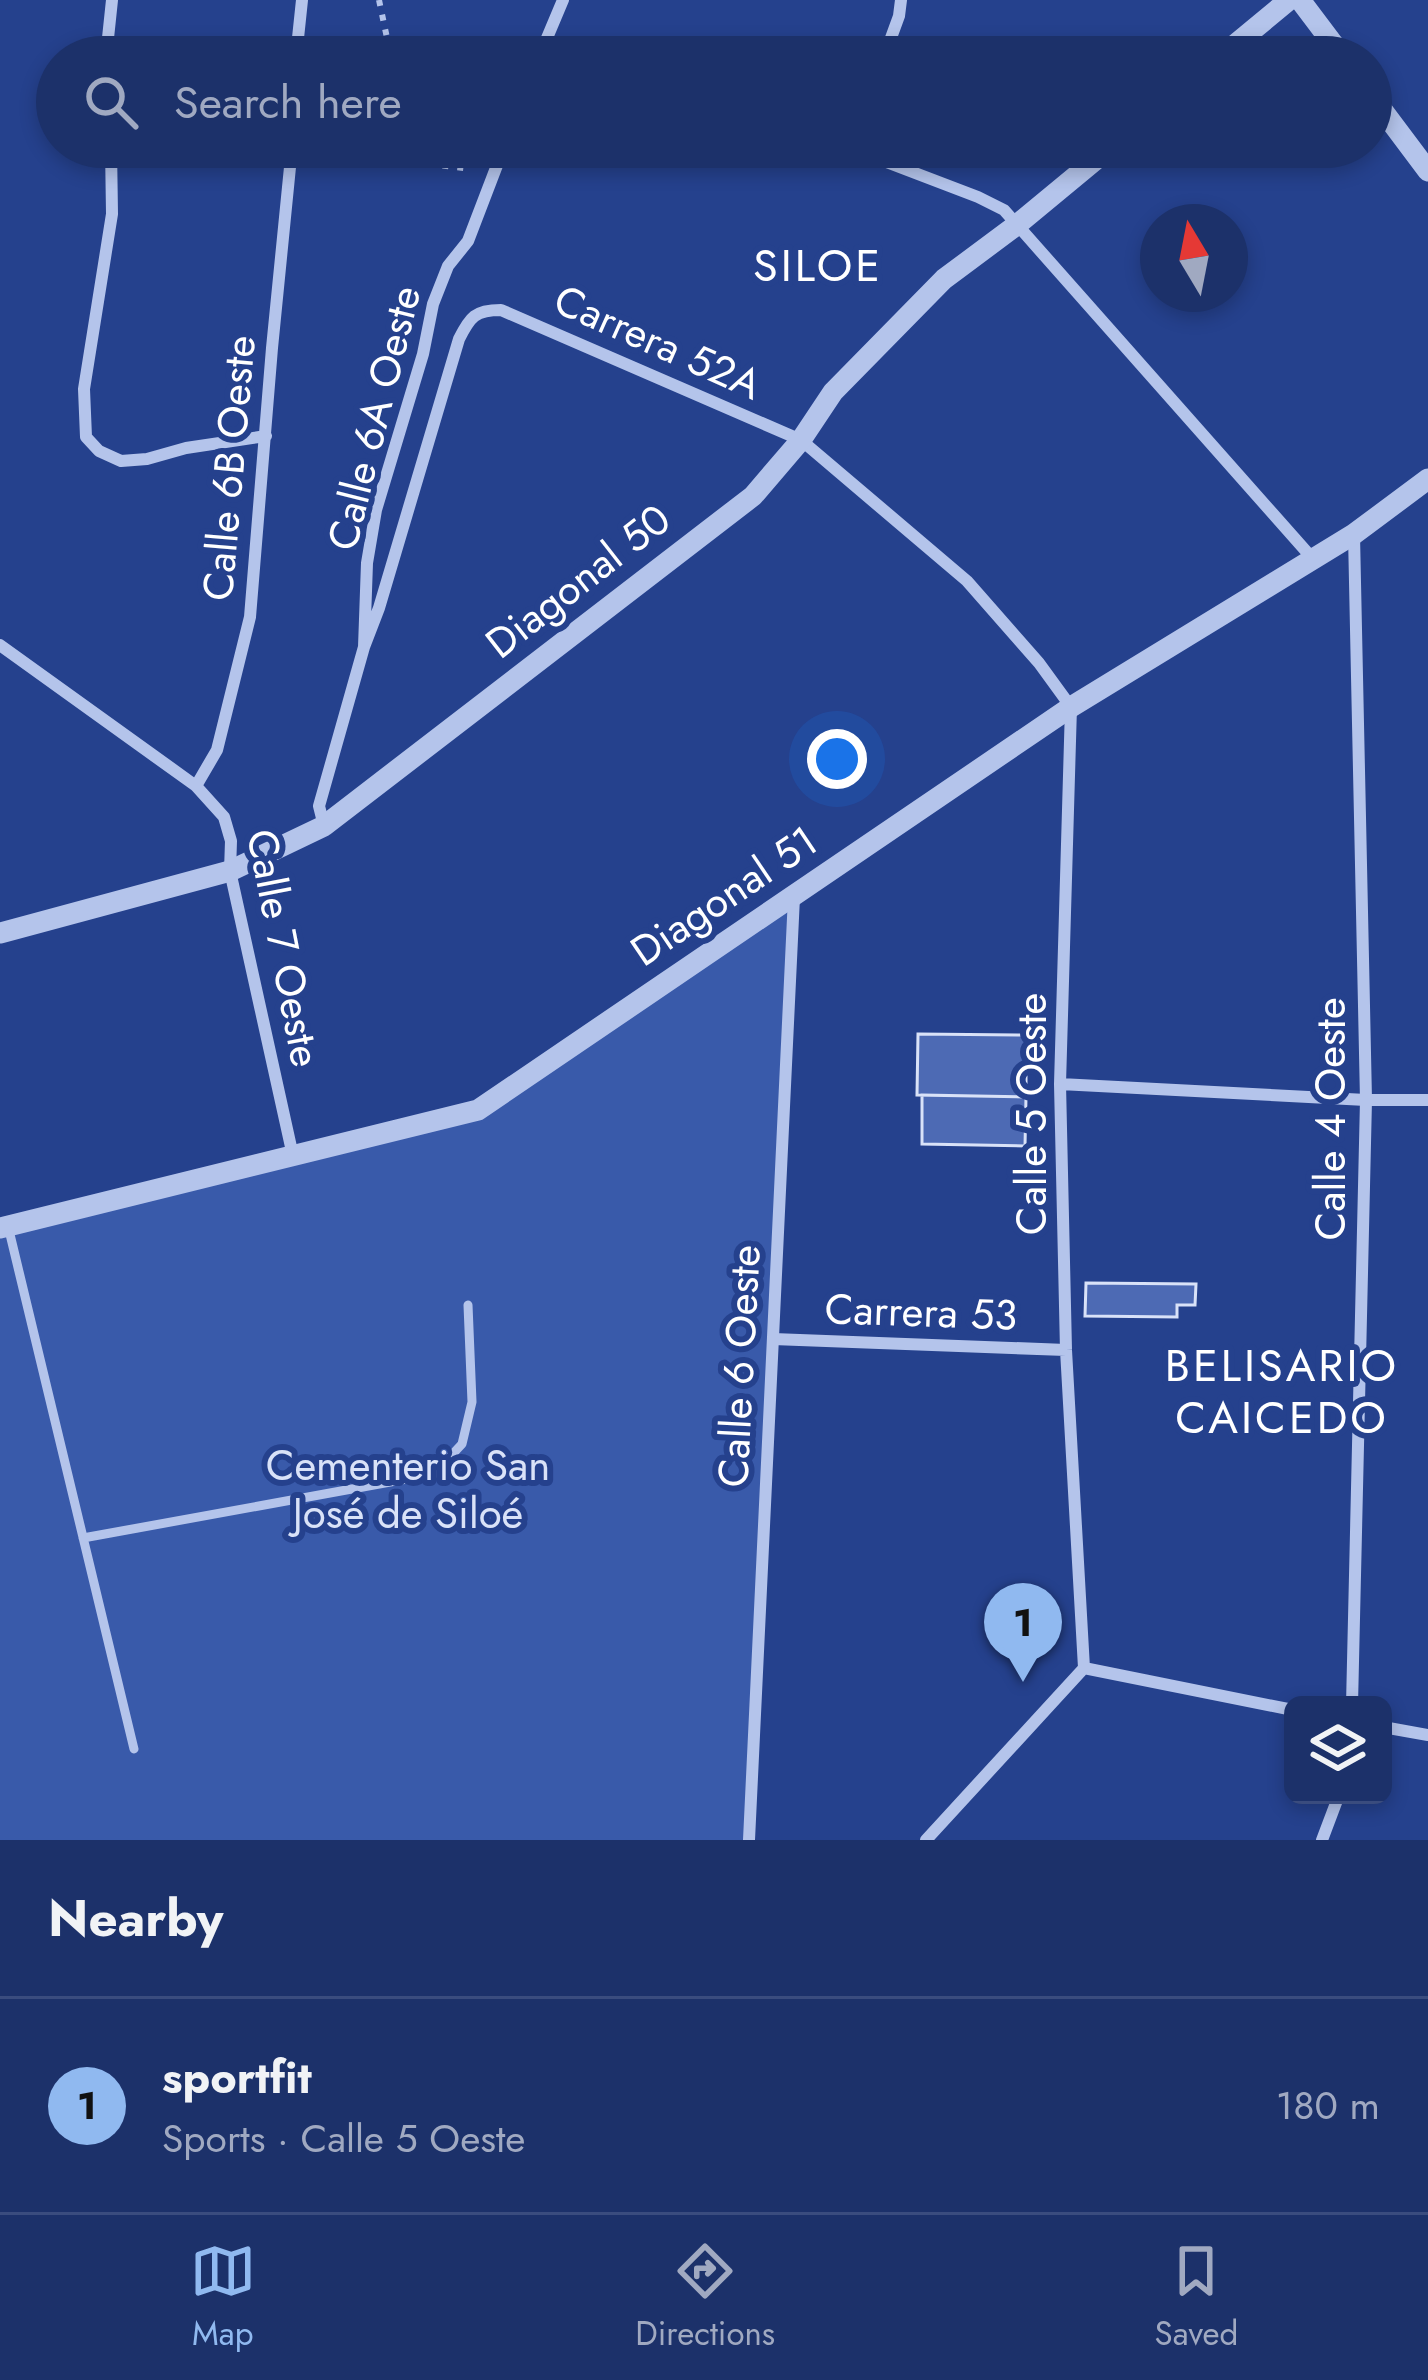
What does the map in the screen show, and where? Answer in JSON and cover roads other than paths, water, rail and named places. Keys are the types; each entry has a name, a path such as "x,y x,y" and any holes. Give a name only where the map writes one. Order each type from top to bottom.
{"street":[{"path":"108,36 112,0"},
{"path":"298,36 302,0"},
{"path":"548,36 563,0"},
{"path":"892,36 901,0"},
{"path":"1245,36 1289,0"},
{"path":"1300,0 1327,36"},
{"path":"1392,123 1428,171"},
{"path":"111,168 112,214 83,389 86,437 99,452 121,461 266,436"},
{"name":"Calle 6B Oeste","path":"196,786 217,749 250,617 290,168"},
{"name":"Calle 6A Oeste","path":"364,647 367,563 376,510 423,354 433,304 448,266 468,241 497,168"},
{"path":"902,168 1004,210 1313,559"},
{"name":"Diagonal 50","path":"0,933 230,871 324,826 753,496 801,440 833,392 944,279 1086,168"},
{"name":"Calle 6A Oeste","path":"324,826 320,806 436,409 470,318 488,310"},
{"name":"Carrera 52A","path":"488,310 501,310 801,440"},
{"path":"801,440 967,581 1071,707"},
{"name":"Diagonal 51","path":"4,1227 478,1110 1071,707 1354,534 1428,479"},
{"name":"Calle 4 Oeste","path":"1352,1696 1366,1100 1354,534"},
{"name":"Calle 7 Oeste","path":"0,645 196,786 224,817 231,841 230,871 293,1157"},
{"name":"Calle 5 Oeste","path":"1071,707 1060,1084 1066,1350 1084,1668"},
{"name":"Calle 6 Oeste","path":"749,1840 794,896"},
{"path":"1060,1084 1428,1100"},
{"name":"Carrera 53","path":"773,1339 1066,1350"},
{"path":"926,1840 1084,1668 1284,1708"},
{"path":"1392,1729 1428,1735"},
{"path":"1322,1840 1336,1804"}],"lane":[{"path":"4,1227 134,1749"},
{"path":"83,1538 434,1474 462,1444 472,1402 468,1305"}],"place":[{"name":"sportfit","path":"1023,1682"}],"district":[{"name":"SILOE","path":"818,265"},
{"name":"BELISARIO CAICEDO","path":"1282,1391"}],"park label":[{"name":"Cementerio San José de Siloé","path":"408,1489"}]}
